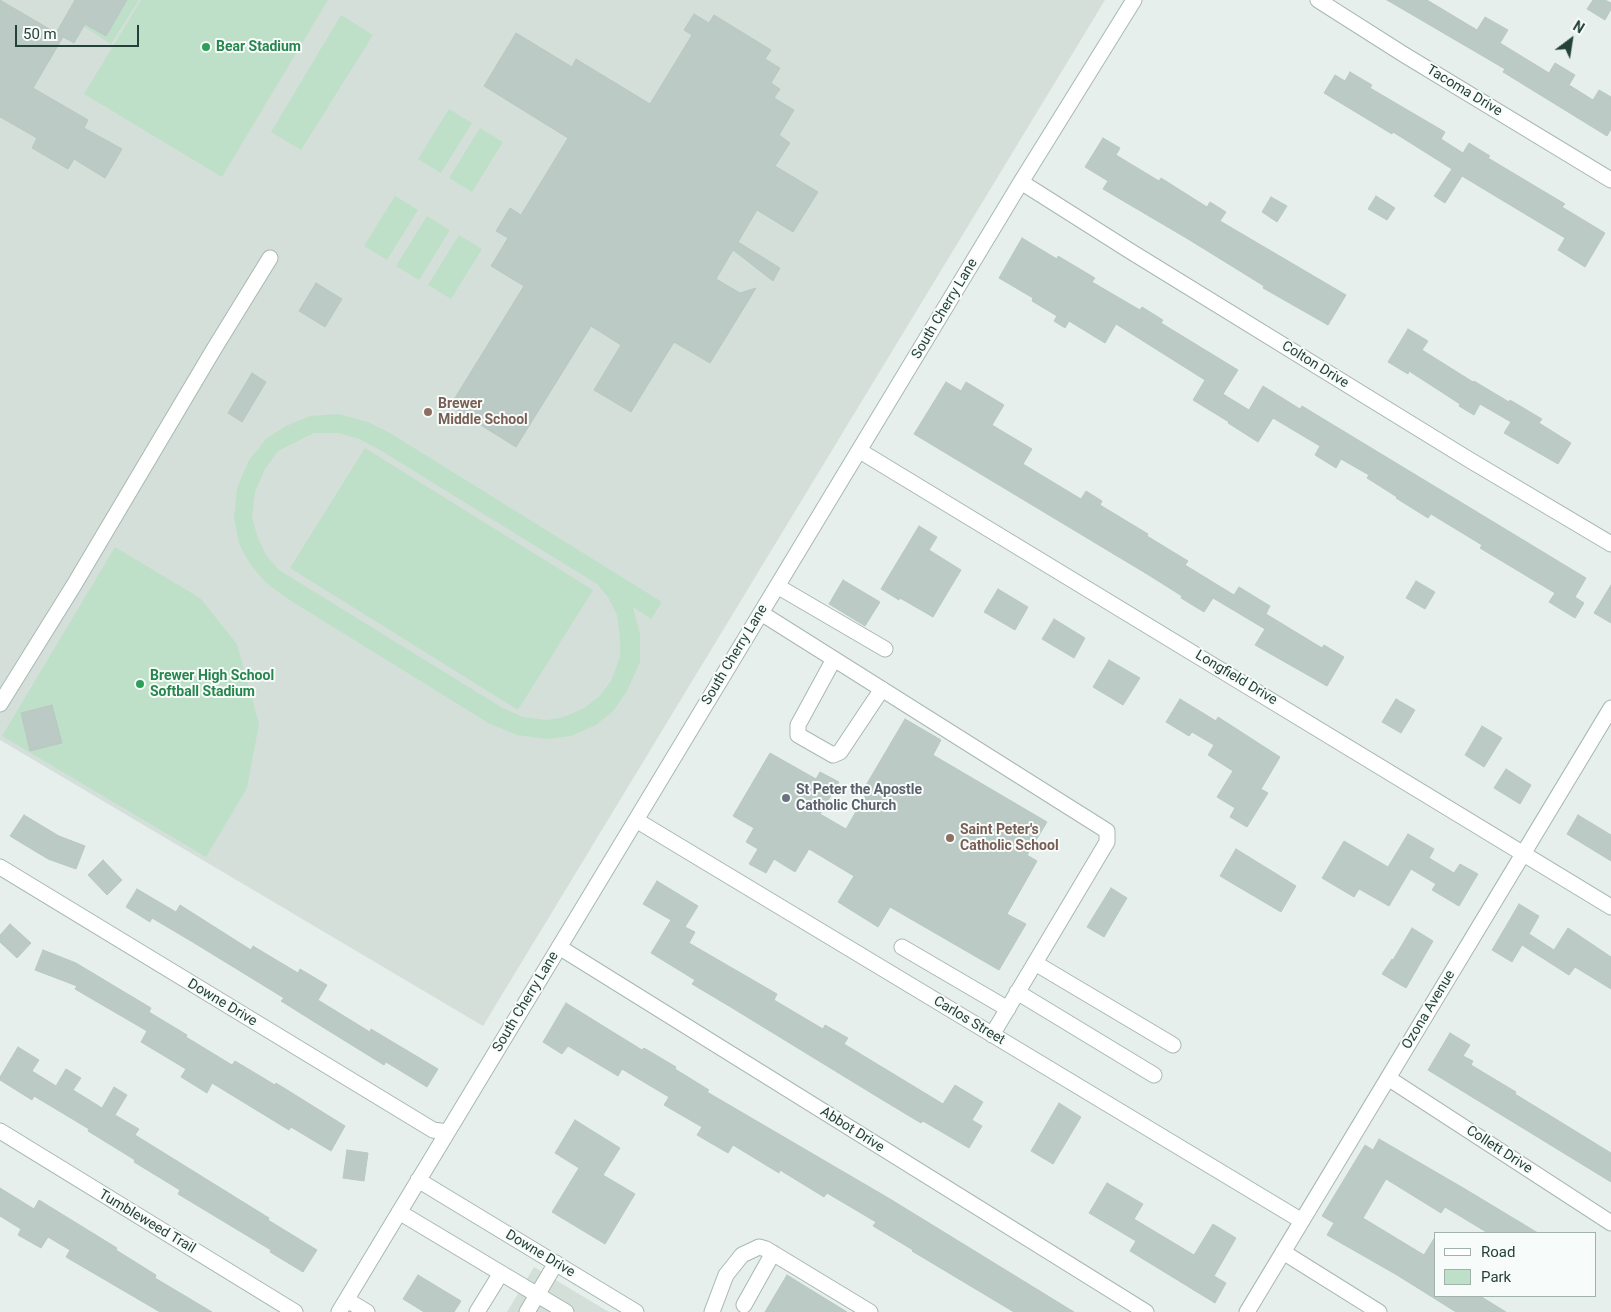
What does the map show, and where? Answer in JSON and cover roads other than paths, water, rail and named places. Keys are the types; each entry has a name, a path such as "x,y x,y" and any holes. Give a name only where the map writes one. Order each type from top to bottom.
{"street":[{"name":"South Cherry Lane","path":"343,1306 1021,182 1134,0"},
{"name":"Tacoma Drive","path":"1318,0 1403,54 1611,180"},
{"name":"Colton Drive","path":"1021,182 1156,267 1611,544"},
{"path":"0,704 74,585 270,258"},
{"name":"Longfield Drive","path":"860,450 1611,907"},
{"path":"778,586 885,649"},
{"path":"761,613 1107,831 1106,842 992,1035"},
{"path":"834,659 798,725 798,735 833,755 840,752 882,689"},
{"name":"Ozona Avenue","path":"1247,1312 1611,708"},
{"name":"Carlos Street","path":"636,820 1302,1221"},
{"name":"Downe Drive","path":"0,867 433,1130 447,1132"},
{"name":"Abbot Drive","path":"559,947 1146,1312"},
{"path":"902,947 1008,1009"},
{"path":"1035,963 1173,1045"},
{"path":"1017,992 1154,1075"},
{"name":"Collett Drive","path":"1388,1078 1611,1223"},
{"name":"Tumbleweed Trail","path":"0,1131 295,1312"},
{"name":"Downe Drive","path":"418,1180 636,1312"},
{"path":"399,1212 566,1312"},
{"path":"712,1312 726,1275 742,1255 759,1248 773,1253 870,1312"},
{"path":"1283,1252 1379,1312"},
{"path":"744,1305 773,1253"},
{"path":"527,1312 556,1263"},
{"path":"478,1312 501,1273"},
{"path":"343,1306 367,1312"}],"place":[{"name":"Bear Stadium","path":"206,47"},
{"name":"Brewer Middle School","path":"428,412"},
{"name":"Brewer High School Softball Stadium","path":"140,684"},
{"name":"St Peter the Apostle Catholic Church","path":"786,798"},
{"name":"Saint Peter's Catholic School","path":"950,838"}]}
